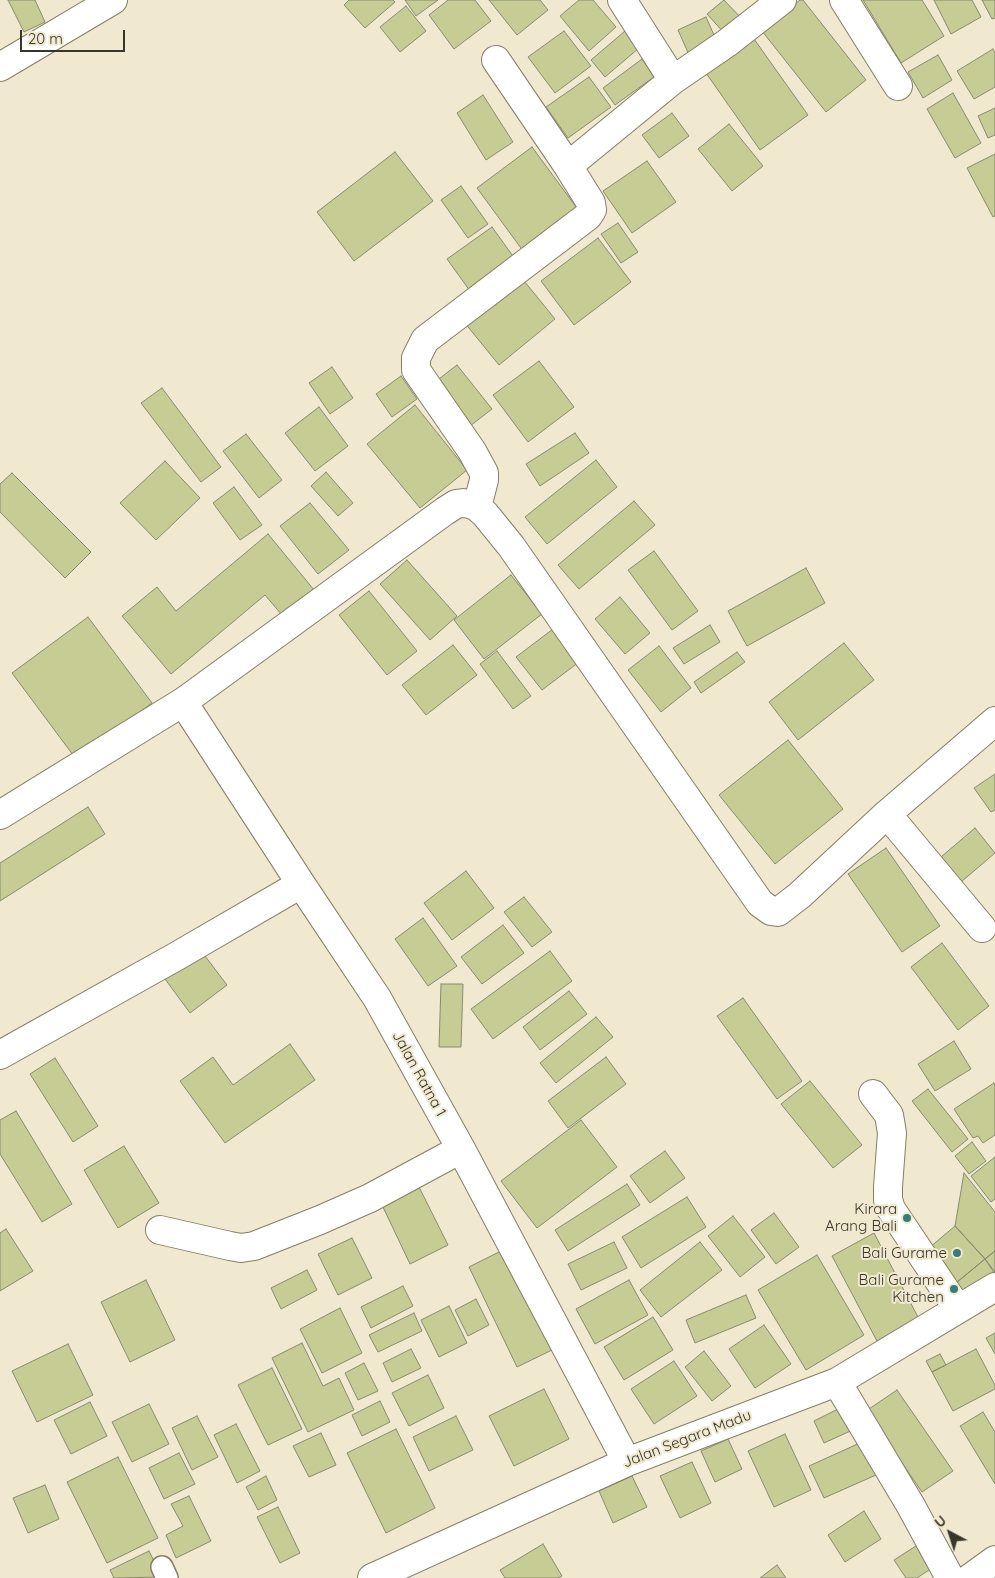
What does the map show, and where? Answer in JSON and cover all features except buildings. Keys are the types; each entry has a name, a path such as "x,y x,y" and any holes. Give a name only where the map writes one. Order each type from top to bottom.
{"street":[{"path":"0,67 113,0"},
{"path":"622,0 673,80"},
{"path":"568,166 673,80 727,43 782,0"},
{"path":"844,0 898,86"},
{"path":"477,507 484,473 472,451 416,370 416,358 425,340 588,216 592,210 591,203 568,166 496,60"},
{"path":"0,815 183,702 445,511 456,504 463,503 477,507 485,514 510,546 765,908 775,912 782,909 887,814 994,723"},
{"name":"Jalan Ratna 1","path":"183,702 377,998 461,1149 627,1462"},
{"path":"887,814 982,928"},
{"path":"0,1055 301,884"},
{"path":"874,1094 889,1115 892,1133 888,1187 890,1208 958,1310"},
{"path":"160,1230 241,1248 260,1244 370,1198 461,1149"},
{"name":"Jalan Segara Madu","path":"390,1574 627,1462 838,1382 995,1287"},
{"path":"838,1382 911,1506 950,1578"},
{"path":"970,1578 995,1560"}],"place":[{"name":"Kirara Arang Bali","path":"907,1218"},
{"name":"Bali Gurame","path":"957,1253"},
{"name":"Bali Gurame Kitchen","path":"954,1289"}]}
